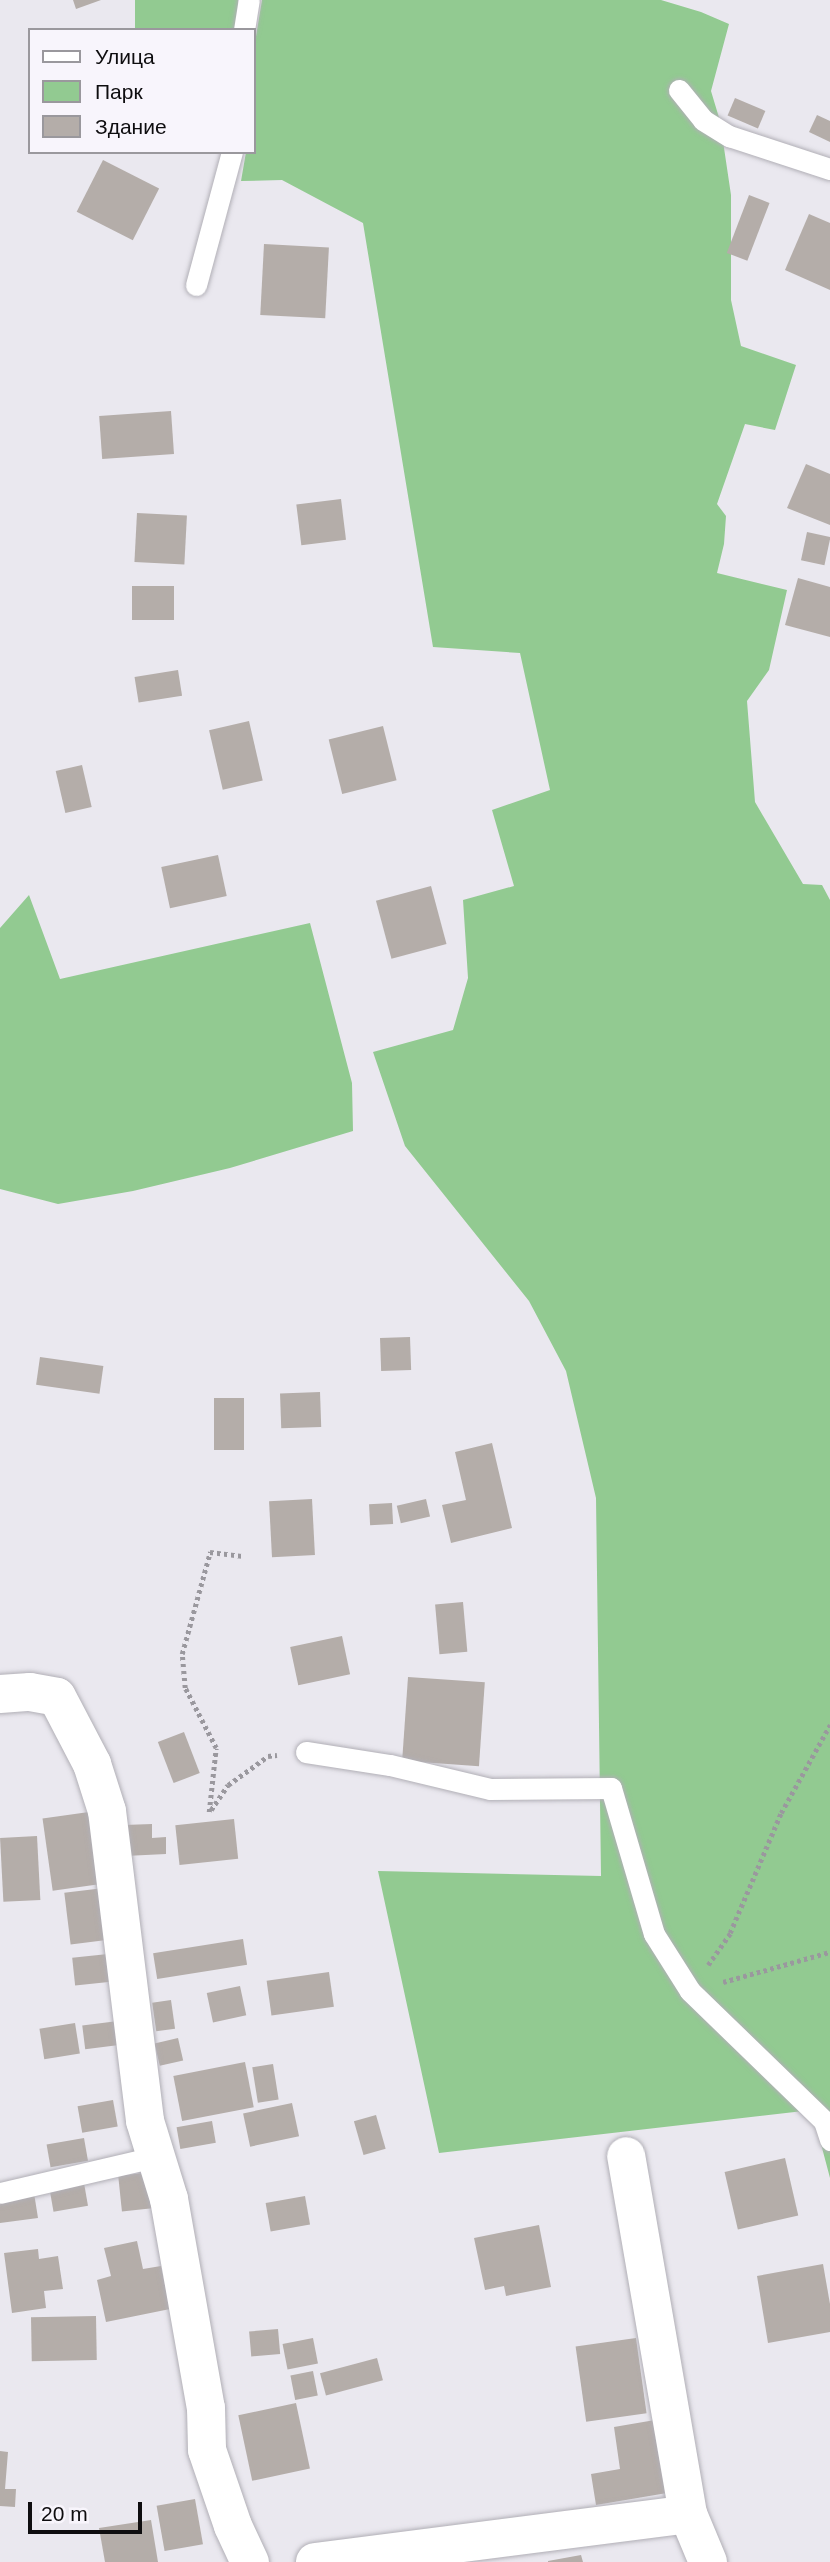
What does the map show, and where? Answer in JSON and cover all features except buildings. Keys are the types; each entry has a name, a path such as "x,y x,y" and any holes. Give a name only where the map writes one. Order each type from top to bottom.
{"street":[{"path":"0,1694 30,1692 57,1697 93,1764 107,1811 145,2121 169,2199 206,2409 207,2450 238,2558"},
{"path":"626,2156 688,2514 708,2562"},
{"path":"315,2562 688,2514"}],"lane":[{"path":"244,28 249,0"},
{"path":"679,90 703,120 729,136 830,169"},
{"path":"196,285 231,154"},
{"path":"306,1752 390,1765 490,1789 611,1788 654,1934 690,1992 824,2122 830,2140"},
{"path":"0,2193 155,2157"}],"path":[{"path":"244,1556 210,1552 182,1654 186,1688 216,1748 209,1812 228,1785 268,1756 306,1752"},
{"path":"690,1992 730,1933 781,1814 830,1725"},
{"path":"690,1992 830,1952"}],"green space":[{"path":"135,0 238,0 238,28 135,28"},
{"path":"262,0 661,0 729,24 711,91 720,121 731,195 731,300 741,346 796,365 775,430 745,424 717,504 726,516 724,544 717,573 787,590 769,670 747,701 755,802 803,884 822,885 830,900 830,2178 812,2110 439,2153 378,1871 601,1876 596,1498 566,1371 529,1301 405,1146 373,1052 453,1030 468,978 463,900 514,886 492,810 550,790 520,653 433,647 363,223 282,180 241,181 246,154 256,154 256,36"},
{"path":"29,895 60,979 310,923 352,1083 353,1131 230,1168 133,1191 58,1204 0,1189 0,928"}]}
